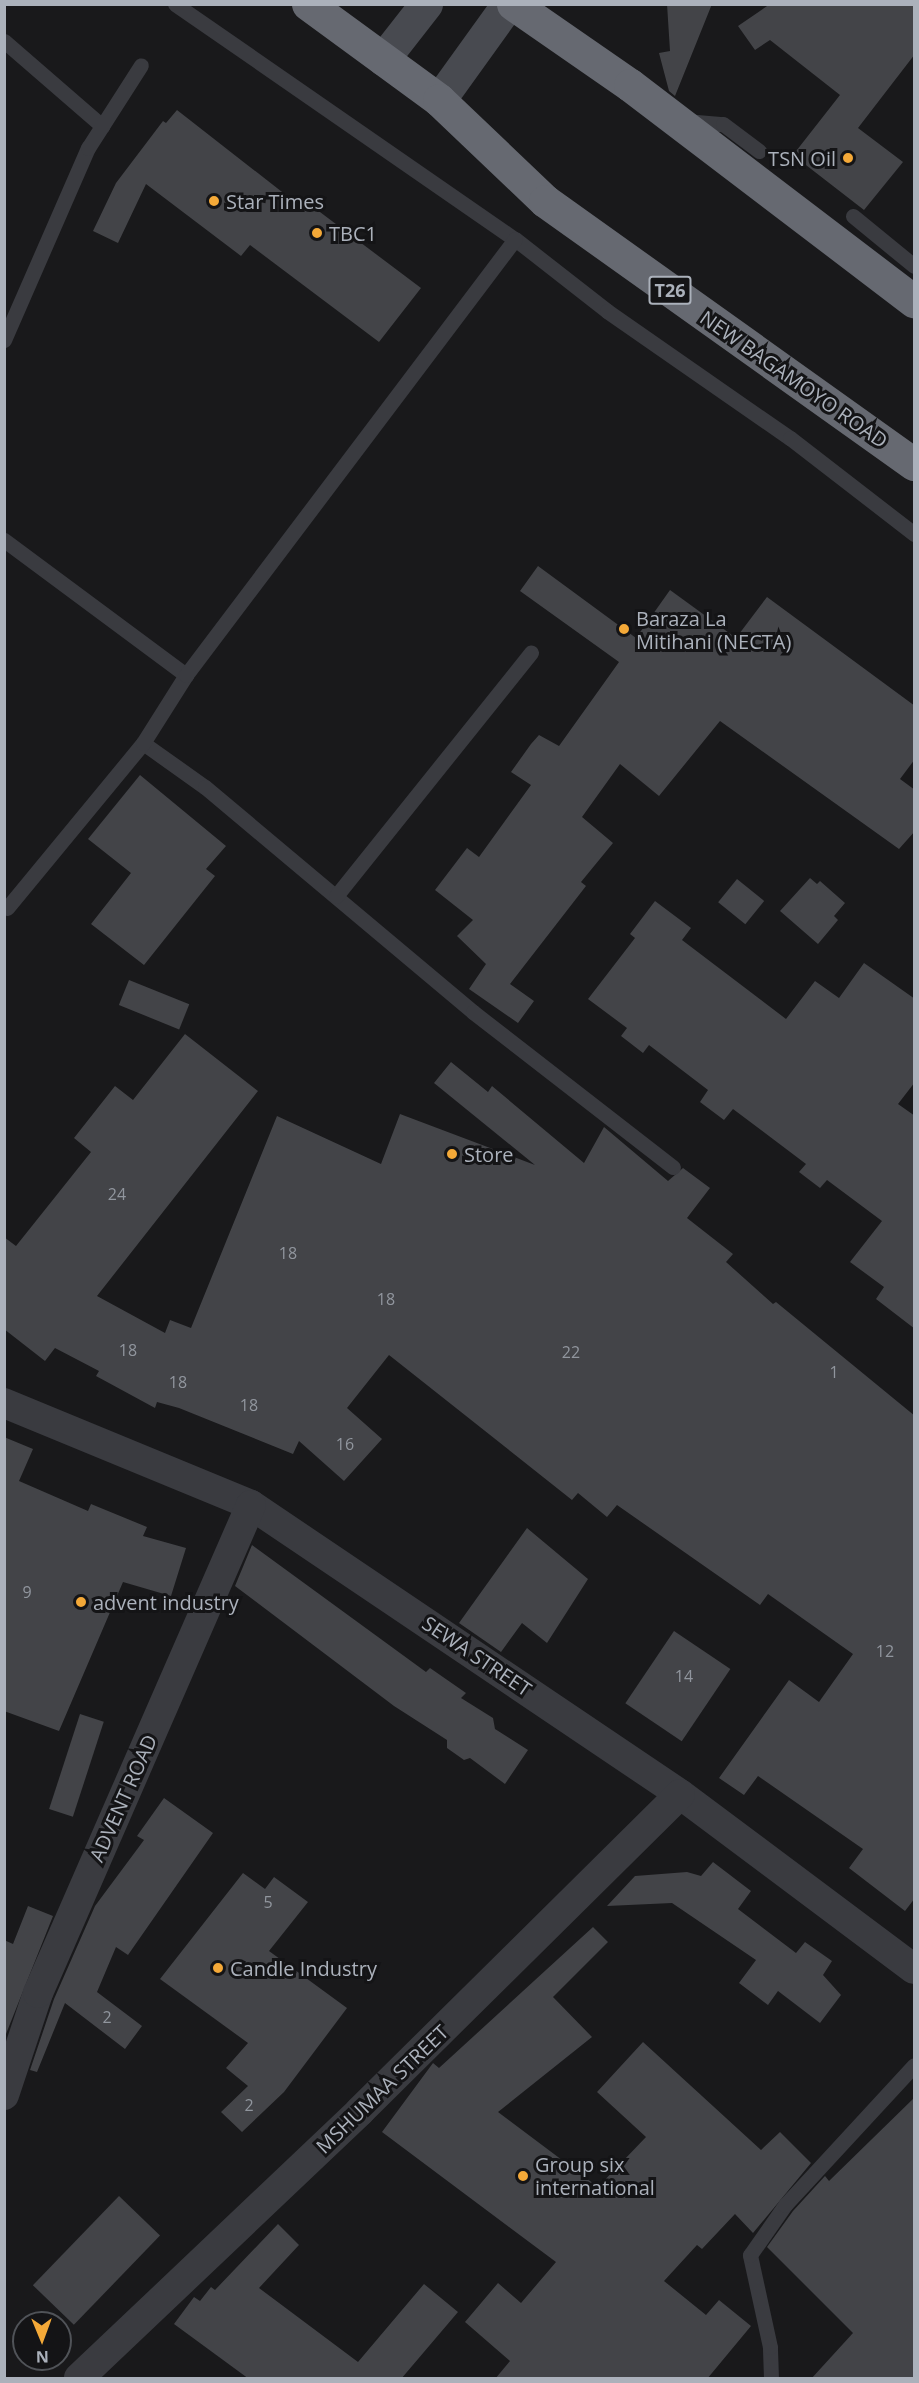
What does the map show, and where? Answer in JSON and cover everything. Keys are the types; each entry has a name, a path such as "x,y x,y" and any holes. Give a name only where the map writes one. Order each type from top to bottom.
{"highway":[{"name":"NEW BAGAMOYO ROAD","path":"308,4 439,99 545,201 915,464"},
{"path":"511,4 680,122 915,302"}],"main road":[{"path":"383,59 426,4"},
{"path":"439,99 511,4"}],"street":[{"name":"SEWA STREET","path":"4,1403 251,1505 680,1794 915,1969"},
{"name":"ADVENT ROAD","path":"4,2095 38,1993 251,1505"},
{"name":"MSHUMAA STREET","path":"79,2379 360,2111 680,1794"}],"lane":[{"path":"175,4 515,239 607,311 790,438 915,534"},
{"path":"6,48 102,126"},
{"path":"4,340 88,148 141,65"},
{"path":"680,122 695,120 723,124 759,151"},
{"path":"854,216 915,266"},
{"path":"7,908 143,743 186,675 515,239"},
{"path":"4,540 186,675"},
{"path":"336,896 531,653"},
{"path":"143,743 205,787 473,1012 673,1167"},
{"path":"771,2379 770,2347 750,2255 785,2205 915,2065"}],"building":[{"path":"667,4 712,4 675,96 669,91 659,53 670,51"},
{"path":"770,4 915,4 915,54 858,128 903,162 864,210 793,155 840,95 770,40 755,50 738,26"},
{"path":"177,110 300,206 304,200 421,288 379,342 250,245 241,256 146,184 118,243 93,231 116,183 163,121 166,123"},
{"path":"538,566 636,638 670,590 736,638 767,597 915,706 915,759 900,779 915,790 915,831 899,849 720,721 659,796 620,764 582,817 613,843 581,882 586,886 510,984 534,1001 518,1023 469,989 486,964 457,936 473,920 435,890 467,848 479,857 531,785 511,772 531,744 539,735 559,746 619,662 520,591"},
{"path":"140,775 226,846 206,869 215,876 144,965 91,924 131,873 88,839"},
{"path":"810,878 817,884 820,881 845,903 834,916 838,920 818,944 780,911"},
{"path":"737,879 764,901 745,924 718,902"},
{"path":"655,901 691,928 682,940 786,1019 815,981 839,998 864,963 915,999 915,1082 898,1104 915,1116 915,1329 876,1299 884,1287 850,1262 882,1221 827,1180 820,1188 799,1172 806,1164 733,1109 724,1120 700,1102 708,1090 649,1045 643,1053 621,1036 627,1028 588,999 635,938 630,934"},
{"path":"129,980 189,1004 179,1029 119,1005"},
{"path":"185,1034 258,1091 97,1296 165,1333 170,1320 191,1328 277,1116 381,1164 400,1114 535,1165 434,1083 451,1062 488,1092 492,1086 584,1163 604,1127 668,1181 683,1168 710,1188 687,1218 733,1254 726,1262 773,1304 776,1302 915,1416 915,1898 905,1911 849,1868 863,1849 758,1776 744,1795 719,1778 789,1680 819,1702 853,1654 768,1594 760,1605 617,1505 607,1517 578,1493 572,1500 389,1355 347,1408 382,1439 344,1481 299,1441 293,1454 179,1408 157,1402 155,1408 96,1376 99,1371 55,1348 45,1361 4,1329 4,1237 16,1246 91,1152 74,1138 115,1086 133,1100"},
{"path":"4,1437 33,1449 19,1481 88,1511 91,1504 147,1527 143,1536 186,1548 171,1596 123,1582 59,1731 4,1711"},
{"path":"527,1528 588,1579 547,1643 522,1623 501,1652 459,1623"},
{"path":"252,1545 426,1672 430,1668 466,1693 461,1698 493,1718 495,1729 528,1750 505,1784 470,1758 464,1760 447,1748 447,1740 394,1706 235,1586"},
{"path":"674,1631 730,1669 682,1741 625,1703"},
{"path":"80,1714 104,1722 73,1817 49,1809"},
{"path":"164,1798 213,1833 128,1955 116,1947 97,1992 142,2026 125,2049 65,2003 37,2072 30,2070 54,1999 95,1906 144,1840 137,1836"},
{"path":"713,1862 751,1891 738,1909 796,1953 805,1942 832,1961 823,1975 841,1995 820,2023 778,1991 768,2005 739,1983 756,1960 672,1903 607,1906 635,1876 687,1872 701,1876"},
{"name":"Candle Industry","path":"243,1873 265,1889 274,1877 308,1902 269,1951 347,2008 284,2092 242,2132 221,2112 248,2086 226,2068 248,2043 160,1979"},
{"path":"28,1906 53,1916 4,2039 4,1940 13,1944"},
{"path":"593,1927 608,1942 553,1997 592,2037 498,2112 598,2187 646,2137 597,2092 643,2042 761,2150 780,2132 811,2163 753,2233 735,2214 702,2249 697,2245 664,2281 706,2315 719,2300 751,2326 707,2379 495,2379 510,2361 465,2322 498,2283 521,2303 556,2262 382,2132 433,2063 439,2068"},
{"path":"915,2097 915,2379 811,2379 853,2333 767,2247 793,2211 825,2176 829,2181"},
{"path":"119,2196 160,2236 74,2325 72,2311 60,2311 33,2285"},
{"path":"278,2224 299,2245 259,2288 358,2362 424,2284 458,2312 401,2379 249,2379 174,2324 194,2297 200,2301 211,2287 215,2290"}],"place":[{"name":"TSN Oil","path":"848,158"},
{"name":"Star Times","path":"214,201"},
{"name":"TBC1","path":"317,233"},
{"name":"Baraza La Mitihani (NECTA)","path":"624,629"},
{"name":"Store","path":"452,1154"},
{"name":"advent industry","path":"81,1602"},
{"name":"Candle Industry","path":"218,1968"},
{"name":"Group six international","path":"523,2176"}]}
